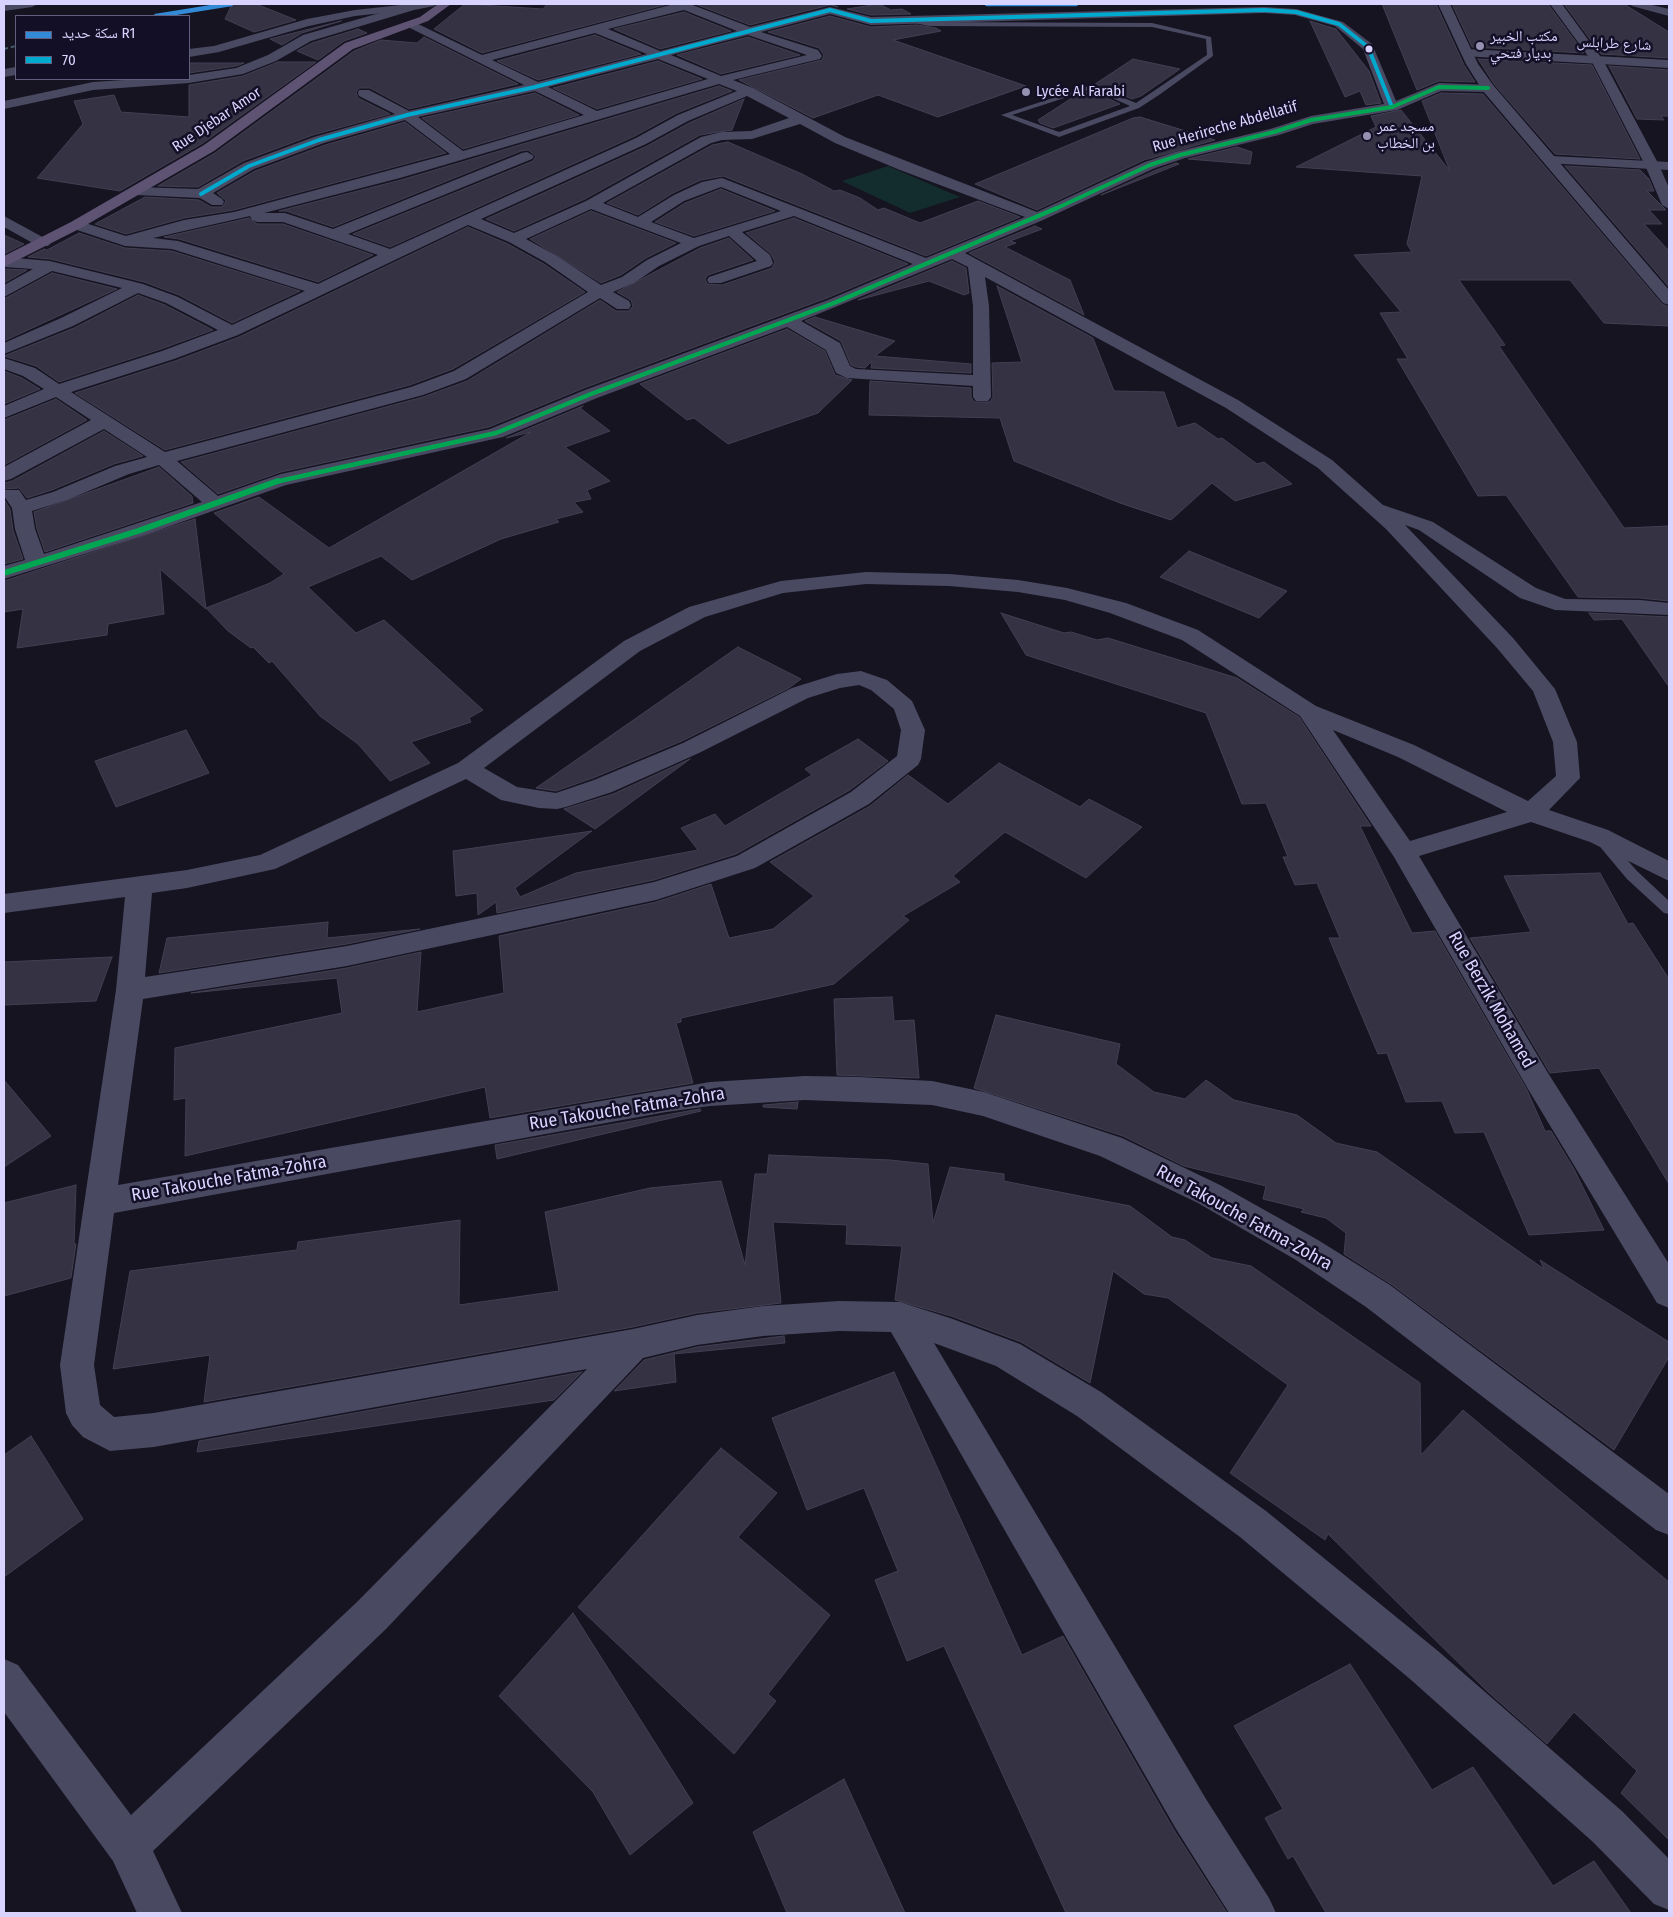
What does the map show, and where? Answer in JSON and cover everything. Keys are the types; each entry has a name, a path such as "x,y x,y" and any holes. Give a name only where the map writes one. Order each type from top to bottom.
{"main road":[{"name":"Rue Djebar Amor","path":"4,262 76,225 230,135 339,52 362,41 410,24 436,12 446,4"}],"street":[{"path":"4,8 32,4"},
{"path":"190,53 215,49 307,23 355,13 430,4"},
{"path":"1444,4 1467,54 1488,88 1669,300"},
{"path":"1556,4 1597,60 1652,166 1669,205"},
{"path":"1636,4 1669,13"},
{"path":"125,241 234,216 395,174 719,80 816,56 814,53 751,32 683,5 479,59"},
{"path":"190,79 240,71 272,58 307,38 412,7"},
{"path":"201,194 249,166 288,150 407,116 535,87 657,54 751,32 839,7 863,20 1264,10 1296,12 1339,24 1368,47 1392,107"},
{"path":"410,24 596,116"},
{"path":"596,29 748,91 840,140 905,168 1038,217"},
{"name":"شارع طرابلس","path":"1467,54 1669,64"},
{"path":"4,105 93,86 174,80"},
{"name":"Rue Herireche Abdellatif","path":"4,573 138,531 214,502 281,480 496,433 591,394 955,254 1150,165 1180,155 1274,132 1311,120 1392,107 1439,87 1488,88"},
{"path":"4,413 58,390 168,355 232,331 391,254 641,142 683,118 748,91"},
{"path":"364,93 407,116 460,155"},
{"path":"514,239 591,204 627,182 706,140 722,136 752,135 801,119"},
{"path":"334,234 532,158 477,150"},
{"path":"1551,160 1669,166"},
{"path":"556,164 575,170"},
{"path":"640,222 679,198 718,182 728,184 797,211 926,264"},
{"path":"136,191 201,194 211,197 234,216 285,218 391,254"},
{"path":"591,204 694,243"},
{"path":"22,508 60,496 122,470 417,391 460,375 599,292 628,280 652,263 694,243 797,211"},
{"path":"468,219 514,239 552,259 599,292 622,305"},
{"path":"4,220 42,243"},
{"path":"76,225 125,241 173,244 320,290"},
{"path":"715,280 765,263 764,258 759,253 731,230"},
{"path":"955,254 1232,404 1326,464 1374,507 1504,643 1544,689 1565,742 1568,778 1531,813 1404,852"},
{"path":"4,262 50,266 137,287 172,300 232,331"},
{"path":"787,320 819,336 834,348 842,369 853,374 982,389 980,306 976,264"},
{"path":"4,292 50,266"},
{"path":"4,349 67,322 137,287"},
{"path":"4,363 29,372 162,458 214,502"},
{"path":"4,475 104,421"},
{"path":"4,484 22,508 25,529 37,564"},
{"path":"1374,507 1426,526 1528,593 1563,605 1640,606 1669,609"},
{"path":"4,903 188,879 266,863 467,769 632,646 697,612 781,587 866,578 949,580 1018,586 1067,594 1118,608 1190,635 1308,711 1406,751 1531,813 1599,836 1669,872"},
{"path":"130,990 366,952 656,891 746,862 860,798 889,776 910,759 913,730 904,706 879,685 861,678 836,681 800,693 691,748 603,786 557,801 510,794 467,769"},
{"name":"Rue Berzik Mohamed","path":"1308,711 1404,852 1538,1081 1669,1293"},
{"path":"140,885 130,990 76,1365 84,1413 95,1425 110,1434 154,1430 633,1345 697,1330 763,1321 839,1316 900,1317 950,1333 1008,1355 1089,1404 1252,1524 1439,1678 1608,1827 1669,1889"},
{"name":"Rue Takouche Fatma-Zohra","path":"100,1202 657,1101 710,1094 805,1088 932,1093 1021,1114 1111,1147 1209,1194 1307,1250 1378,1296 1669,1518"},
{"path":"900,1317 1191,1814 1254,1913"},
{"path":"128,1846 372,1615 633,1345"},
{"path":"4,1679 128,1846 160,1913"}],"lane":[{"path":"902,19 929,24 1152,24 1210,38 1210,56 1136,106 1060,135 1005,115 1092,87 1136,106"},
{"path":"1599,836 1632,875 1669,909"}],"green space":[{"path":"888,166 960,197 910,213 842,181"}],"building":[{"path":"232,4 256,4 296,20 254,32 225,19"},
{"path":"465,4 543,9 547,4 668,4 482,53 434,29"},
{"path":"695,4 830,4 838,7 830,5 750,25"},
{"path":"879,4 891,10 902,9 911,14 871,15 847,9"},
{"path":"1382,4 1436,4 1464,65 1475,82 1439,81 1417,90"},
{"path":"1452,4 1548,4 1584,53 1472,47"},
{"path":"1564,4 1624,4 1669,32 1669,58 1601,54"},
{"path":"684,12 731,31 660,49 614,29"},
{"path":"830,16 871,27 917,25 936,28 941,31 893,40 1026,86 938,117 878,95 813,118 739,80 822,60 824,55 819,48 768,32"},
{"path":"341,21 302,33 282,45 270,39"},
{"path":"1310,21 1336,29 1369,71 1381,103 1366,105 1360,91 1345,97"},
{"path":"358,29 367,33 344,41 318,60 297,51 312,43"},
{"path":"595,35 641,54 538,80 497,61"},
{"path":"424,37 518,84 409,109 370,88 359,88 356,92 358,98 390,114 313,135 243,161 198,187 158,186 215,153 354,51 381,40 417,43"},
{"path":"748,37 800,55 721,74 677,55"},
{"path":"1133,59 1180,69 1141,96 1132,99 1095,84"},
{"path":"1478,59 1592,65 1640,159 1555,154 1494,84"},
{"path":"658,61 702,79 597,109 553,88"},
{"path":"278,62 316,62 203,143 120,191 37,178 83,124 74,101 114,95 121,112 189,117 189,85 243,76"},
{"path":"190,63 244,63 236,66 190,73"},
{"path":"1609,66 1669,70 1669,116 1661,116 1664,120 1637,119"},
{"path":"719,86 732,91 677,113 635,136 390,247 353,234 533,161 536,156 528,150 521,151 333,227 286,211 279,211 401,180"},
{"path":"1092,91 1120,104 1053,128 1040,123 1038,120 1075,96"},
{"path":"535,93 579,115 463,149 422,118"},
{"path":"1441,93 1483,94 1662,304 1669,307 1669,326 1604,323 1570,280 1459,280 1505,345 1499,346 1624,528 1669,526 1669,601 1640,598 1578,597 1506,495 1478,496 1397,359 1408,359 1380,313 1401,312 1354,255 1412,252 1407,244 1422,176 1296,167 1376,127 1371,116 1401,110 1450,171 1422,101"},
{"path":"744,99 732,130 700,135 585,199 514,231 486,219 647,146 689,123"},
{"path":"1140,117 1215,140 1144,160 1037,210 975,184 1133,118"},
{"path":"405,122 446,153 234,210 184,218 126,234 95,224 145,197 199,200 211,207 222,207 226,201 217,193 255,171 325,145"},
{"path":"728,142 802,174 834,191 840,190 860,198 878,210 884,208 920,223 978,201 1020,217 926,256 723,176 701,180 673,193 638,215 607,203 712,145"},
{"path":"1237,147 1252,152 1250,164 1188,159"},
{"path":"1176,163 1179,164 1101,195 1156,170"},
{"path":"1565,166 1640,170 1649,179 1654,191 1647,191 1666,210 1649,210 1662,224 1644,224 1669,251 1669,287"},
{"path":"721,189 775,211 694,236 655,222 685,203"},
{"path":"591,211 676,243 646,258 621,275 601,283 530,239"},
{"path":"249,218 257,224 283,224 373,255 318,282 179,239 164,237"},
{"path":"794,218 908,264 827,298 584,388 489,427 281,472 218,494 181,462 423,397 467,381 600,300 616,311 629,311 633,306 631,300 617,292 700,248 729,238 753,260 708,275 705,279 707,284 722,285 772,268 775,262 771,254 746,233"},
{"path":"1035,226 1042,229 1010,241 1016,243 1005,247 1070,280 1084,315 969,253"},
{"path":"468,227 508,244 544,264 585,292 453,369 410,385 165,450 75,393 175,361 239,337"},
{"path":"79,233 125,248 172,251 300,291 232,323 179,295 144,282 50,259 28,257 44,249 47,250"},
{"path":"4,235 24,244 4,254"},
{"path":"952,261 966,268 969,293 964,295 929,281 858,300"},
{"path":"4,269 27,270 4,283"},
{"path":"52,273 117,289 4,341 4,299"},
{"path":"997,286 1093,338 1114,391 1164,392 1177,428 1195,423 1218,439 1222,438 1257,464 1264,462 1292,484 1235,501 1212,483 1171,520 1120,503 1014,461 1000,418 869,415 870,381 971,388 971,397 974,402 990,402 993,397 992,363 1022,362"},
{"path":"138,295 165,305 213,330 59,382 36,366 4,356 74,328"},
{"path":"815,317 895,341 875,356 971,364 971,373 871,368 872,361 865,368 856,367 851,365 841,341 805,321"},
{"path":"787,329 825,351 835,375 852,380 818,413 728,444 694,418 687,420 640,384"},
{"path":"4,371 22,378 40,389 4,404"},
{"path":"56,399 87,420 4,465 4,420"},
{"path":"583,406 580,408 610,431 565,447 610,481 587,490 591,499 574,502 583,512 556,519 559,522 501,539 412,580 381,556 308,587 356,633 384,620 483,710 469,718 471,722 411,742 430,763 390,781 358,744 320,716 272,661 269,663 253,647 251,648 228,631 206,608 270,583 284,574 214,513 259,497 329,548 531,432 506,438"},
{"path":"104,431 143,456 114,464 52,490 27,498 19,488 4,489 4,483 12,481"},
{"path":"159,467 192,496 193,503 45,552 37,529 34,512"},
{"path":"4,499 10,509 13,530 23,559 4,564"},
{"path":"195,519 206,609 160,569 164,614 108,624 107,635 17,648 23,609 4,612 4,581"},
{"path":"1189,551 1287,591 1259,618 1160,577"},
{"path":"1001,613 1064,633 1071,632 1097,640 1108,638 1237,678 1299,717 1371,826 1360,826 1412,933 1435,931 1527,1090 1545,1131 1551,1131 1574,1169 1604,1230 1529,1235 1484,1132 1455,1133 1442,1101 1406,1102 1387,1053 1378,1054 1329,938 1340,938 1317,883 1295,885 1283,857 1288,857 1266,803 1242,804 1206,713 1026,655"},
{"path":"1589,613 1669,617 1669,687 1622,619 1594,620"},
{"path":"738,647 801,679 789,688 682,741 593,778 556,791 536,788"},
{"path":"186,730 209,773 116,807 95,761"},
{"path":"858,739 888,761 850,790 736,854 654,880 497,913 496,902 478,915 477,893 456,896 453,851 592,831 515,888 520,897 576,873 698,850 681,828 715,814 725,826 812,775 805,769"},
{"path":"690,759 595,829 564,809 613,794"},
{"path":"999,763 1080,807 1089,799 1142,827 1086,878 1005,832 953,876 960,882 903,916 909,920 834,984 681,1018 681,1022 676,1023 693,1083 490,1118 485,1087 185,1156 186,1098 174,1100 175,1048 342,1013 337,978 191,993 347,968 421,952 417,1012 504,993 499,936 656,902 711,884 729,938 773,929 814,896 770,862 870,806 908,775 948,804"},
{"path":"1600,873 1628,924 1633,923 1669,979 1669,1184 1599,1068 1550,1073 1470,938 1531,932 1504,876"},
{"path":"328,922 327,938 420,929 347,944 159,973 167,938"},
{"path":"112,957 96,1001 4,1005 4,962"},
{"path":"892,997 894,1021 914,1020 919,1078 837,1075 834,999"},
{"path":"996,1015 1120,1044 1116,1064 1154,1092 1185,1099 1206,1080 1234,1100 1297,1115 1336,1143 1377,1152 1544,1269 1540,1260 1669,1342 1669,1357 1614,1450 1391,1284 1344,1254 1346,1233 1326,1218 1301,1212 1304,1209 1263,1199 1266,1186 1184,1166 1123,1136 974,1088"},
{"path":"4,1080 51,1136 4,1167"},
{"path":"798,1102 797,1109 763,1107 763,1105"},
{"path":"700,1109 701,1111 497,1159 495,1145"},
{"path":"769,1155 890,1160 928,1164 933,1223 950,1167 1004,1174 1004,1181 1130,1206 1172,1237 1185,1240 1212,1258 1251,1266 1420,1383 1421,1455 1463,1410 1669,1582 1669,1840 1621,1793 1637,1771 1574,1712 1547,1744 1487,1691 1328,1534 1325,1540 1230,1473 1288,1385 1168,1298 1144,1294 1113,1271 1090,1383 1021,1342 951,1316 895,1300 902,1246 846,1244 847,1225 773,1222 781,1303 697,1313 633,1327 204,1402 210,1355 113,1369 130,1271 297,1250 298,1242 460,1220 459,1305 559,1291 545,1212 650,1188 721,1181 745,1265 755,1174 767,1174"},
{"path":"76,1185 74,1244 76,1244 71,1278 4,1296 4,1203"},
{"path":"784,1336 785,1343 674,1354 676,1382 614,1391 644,1360 697,1347"},
{"path":"582,1372 554,1400 197,1452 199,1441"},
{"path":"894,1372 1022,1655 1063,1636 1174,1830 1227,1913 1066,1913 944,1646 907,1661 875,1580 898,1571 864,1488 807,1510 772,1418"},
{"path":"31,1436 83,1519 4,1577 4,1455"},
{"path":"721,1448 777,1493 738,1537 830,1615 768,1694 776,1701 734,1754 578,1607"},
{"path":"573,1613 693,1803 630,1855 593,1792 499,1696"},
{"path":"1350,1664 1432,1790 1473,1767 1553,1886 1594,1861 1631,1913 1326,1913 1293,1856 1288,1859 1265,1818 1283,1809 1234,1726"},
{"path":"844,1779 905,1913 787,1913 753,1832"}],"railway":[{"path":"162,15 231,4"},
{"path":"987,4 1076,4"},
{"path":"4,49 15,46"}],"rail line":[{"name":"R1","path":"162,15 231,4"},
{"name":"R1","path":"987,4 1076,4"}],"transit line":[{"name":"70","path":"201,194 249,166 319,140 407,115 535,87 830,10 871,21 1264,10 1296,12 1339,24 1368,47 1392,107"},
{"path":"4,573 138,531 281,480 496,433 591,394 834,303 1038,217 1150,165 1180,155 1274,132 1311,120 1392,107 1439,87 1488,88"}],"place":[{"name":"مكتب الخبير بديار فتحي","path":"1480,46"},
{"name":"Lycée Al Farabi","path":"1026,92"},
{"name":"مسجد عمر بن الخطاب","path":"1367,136"}]}
